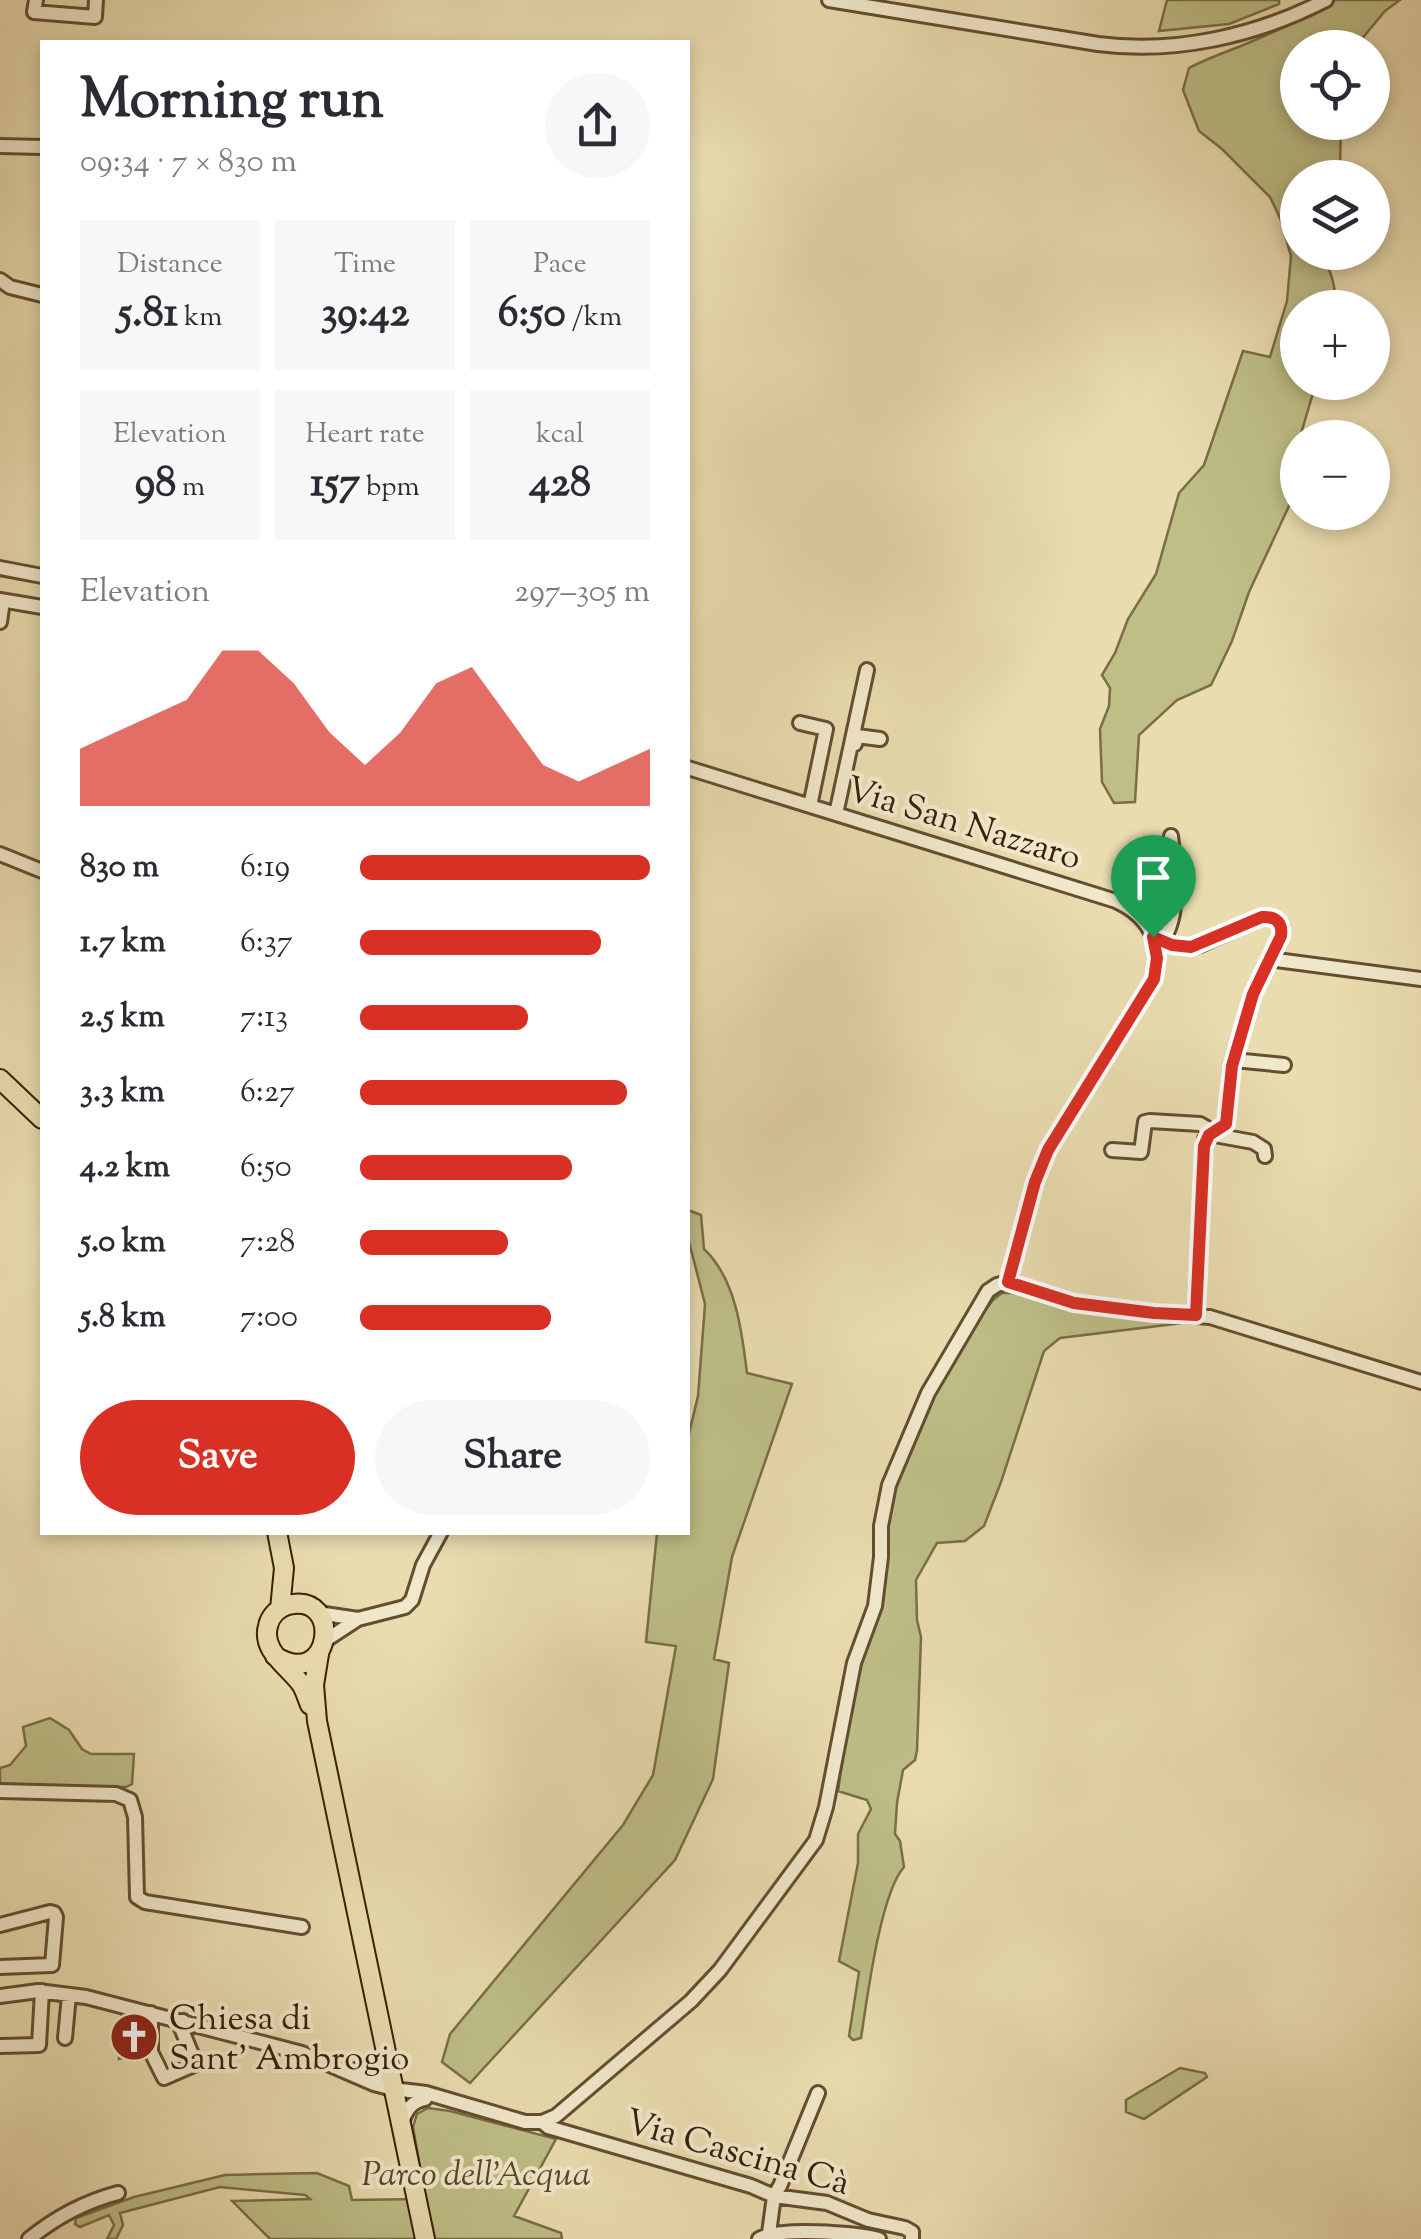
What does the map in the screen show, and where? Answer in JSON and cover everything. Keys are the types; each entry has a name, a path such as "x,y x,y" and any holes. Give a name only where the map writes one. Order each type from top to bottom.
{"main road":[{"path":"0,1079 40,1117"},
{"path":"278,1535 284,1568 280,1609"},
{"path":"284,1568 326,1628 314,1685 317,1721 424,2239"},
{"path":"311,1609 290,1604 280,1609 270,1618 266,1632 268,1644 302,1686 317,1721"},
{"path":"276,1656 292,1664 302,1663 322,1647"}],"street":[{"path":"36,0 34,12 95,17 96,0"},
{"path":"829,0 1132,47 1204,42 1292,16 1326,0"},
{"path":"1292,16 1296,0"},
{"path":"0,146 40,146"},
{"path":"0,280 10,287 40,294"},
{"path":"0,568 40,576"},
{"path":"0,622 2,601 40,607"},
{"path":"838,814 866,670"},
{"path":"800,723 826,729 810,806"},
{"path":"838,814 857,736 880,739"},
{"name":"Via San Nazzaro","path":"690,769 1116,900 1140,914 1158,939"},
{"path":"1008,1282 1035,1182 1048,1150 1154,979 1158,939 1171,929 1175,874 1171,836"},
{"path":"0,854 40,870"},
{"path":"1158,939 1182,947 1200,945 1262,917 1270,917 1282,928 1253,994 1232,1068 1226,1124 1205,1139 1196,1315"},
{"path":"1270,959 1421,979"},
{"path":"1232,1068 1284,1065"},
{"path":"1112,1150 1141,1152 1144,1122 1150,1121 1200,1124 1220,1136 1253,1142 1264,1149 1266,1156"},
{"path":"542,2122 556,2116 691,2001 720,1970 816,1840 854,1663 874,1606 888,1485 928,1394 988,1291 996,1284 1008,1282 1074,1303 1210,1317 1421,1382"},
{"path":"322,1647 358,1619 404,1607 412,1600 423,1565 439,1535"},
{"path":"311,1609 358,1619"},
{"path":"0,1791 116,1794 130,1800 134,1809 137,1896 144,1902 302,1927"},
{"path":"0,1926 50,1912 56,1917 52,1965 0,1968"},
{"path":"0,2046 39,2045 42,1990"},
{"name":"Via Cascina Cà","path":"0,1996 42,1990 183,2021 302,2053 341,2070 374,2077 393,2089 526,2122 542,2122 774,2196 828,2204 868,2220 905,2228 912,2232 912,2239"},
{"path":"66,2038 70,1994"},
{"path":"150,2013 151,2052 164,2078 196,2064 183,2021"},
{"path":"386,2055 374,2077 401,2126"},
{"path":"386,2055 396,2077 426,2096"},
{"path":"818,2093 774,2196 764,2236 835,2233 878,2239"},
{"path":"401,2126 408,2108 426,2096"},
{"path":"795,2144 816,2119"},
{"path":"29,2239 48,2223 90,2200 118,2193"}],"green space":[{"path":"1167,0 1279,0 1279,4 1229,24 1159,31"},
{"path":"1335,0 1400,0 1369,30 1280,30 1280,140 1341,140 1340,160 1280,160 1280,218 1270,197 1199,131 1183,90 1189,68"},
{"path":"1290,270 1329,270 1334,290 1288,290"},
{"path":"1280,324 1280,400 1311,400 1305,420 1280,420 1280,525 1211,685 1177,700 1139,735 1135,802 1114,803 1102,782 1100,729 1109,706 1110,688 1102,675 1128,619 1156,574 1179,493 1204,465 1243,351 1270,357"},
{"path":"690,1211 701,1215 704,1249 724,1275 730,1291 740,1324 747,1373 792,1384 732,1557 714,1659 729,1663 713,1779 675,1860 470,2083 442,2062 450,2034 623,1825 653,1775 676,1646 646,1642 657,1535 690,1535 690,1430 698,1396 705,1304 690,1246"},
{"path":"1002,1293 1183,1317 1182,1323 1060,1338 1044,1351 984,1526 965,1541 937,1543 916,1580 921,1637 917,1750 915,1760 903,1770 895,1834 904,1867 881,1923 861,2038 853,2040 849,2036 859,1972 839,1961 858,1863 858,1834 871,1809 867,1800 838,1791 848,1718 883,1597 886,1527 895,1487 933,1396 983,1313"},
{"path":"50,1718 69,1730 82,1749 91,1754 134,1754 132,1784 0,1786 0,1768 10,1765 26,1746 23,1727"},
{"path":"122,2010 149,2018 149,2052 119,2059"},
{"path":"1180,2068 1205,2073 1207,2077 1144,2119 1126,2112 1126,2100"},
{"name":"Parco dell'Acqua","path":"428,2108 556,2139 514,2216 561,2233 562,2239 270,2239 232,2201 310,2199 305,2195 220,2187 120,2213 123,2225 116,2239 107,2239 114,2225 109,2215 80,2227 75,2224 76,2218 134,2197 225,2175 317,2173 349,2186 352,2200 421,2199 424,2190 413,2127 417,2114"}],"place":[{"name":"Chiesa di Sant' Ambrogio","path":"134,2037"}],"route":[{"path":"1262,917 1276,920 1282,928 1253,994 1232,1066 1226,1124 1205,1139 1196,1315 1074,1303 1008,1282 1035,1182 1048,1150 1154,979 1157,958 1153,937 1191,947 1262,917"}]}
